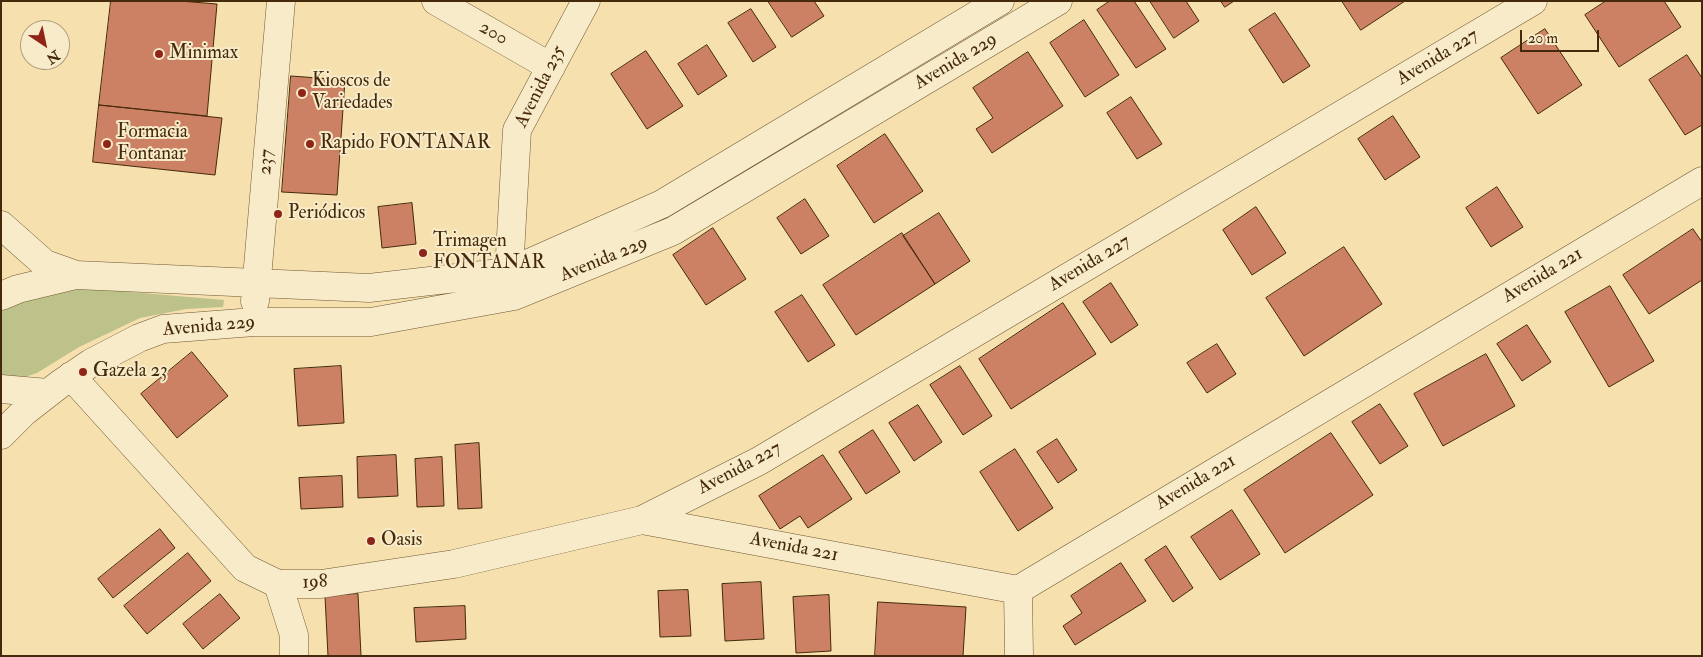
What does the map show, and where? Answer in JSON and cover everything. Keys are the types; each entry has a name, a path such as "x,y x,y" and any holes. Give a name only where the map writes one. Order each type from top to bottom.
{"street":[{"name":"237","path":"254,322 281,1"},
{"name":"200","path":"436,1 551,67"},
{"name":"Avenida 235","path":"512,284 517,130 586,1"},
{"name":"Avenida 229","path":"1,296 18,289 76,275 368,288 512,284 662,204 1000,1"},
{"name":"Avenida 229","path":"1,435 24,412 71,376 111,351 163,328 254,322 371,322 512,284 673,231 1058,1"},
{"name":"Avenida 227","path":"642,520 759,461 1532,1"},
{"name":"Avenida 221","path":"642,520 1018,590 1702,181"},
{"name":"Avenida 229","path":"1,225 45,264 76,275"},
{"name":"198","path":"71,376 244,568 278,584 321,584 454,564 642,520"},
{"path":"1,389 48,393"},
{"path":"278,584 294,635 294,656"},
{"path":"1018,590 1019,656"}],"green space":[{"path":"60,286 224,300 223,307 186,309 140,318 79,347 37,373 10,382 1,379 1,311 6,306"}],"building":[{"name":"Minimax","path":"111,1 180,1 217,4 207,116 99,105"},
{"path":"768,1 814,1 824,16 792,37"},
{"path":"1110,1 1134,1 1166,49 1136,68 1097,10"},
{"path":"1150,1 1186,1 1199,21 1174,38"},
{"path":"1221,1 1234,1 1225,7"},
{"path":"1342,1 1405,1 1361,30"},
{"path":"1606,1 1664,1 1681,27 1619,67 1585,15"},
{"path":"751,9 776,47 753,62 728,23"},
{"path":"1275,13 1310,66 1283,83 1249,30"},
{"path":"1084,20 1119,75 1085,97 1050,43"},
{"path":"1545,29 1582,85 1538,114 1501,58"},
{"path":"707,45 727,76 698,95 678,64"},
{"path":"646,51 683,106 647,129 611,74"},
{"path":"1028,52 1063,106 992,153 976,129 993,118 973,88"},
{"path":"1687,55 1702,78 1702,125 1685,135 1649,80"},
{"path":"291,76 345,80 337,195 282,192"},
{"path":"1131,97 1162,144 1137,159 1107,113"},
{"path":"99,105 222,118 215,175 93,162"},
{"path":"1393,116 1420,157 1385,180 1358,139"},
{"path":"885,134 923,191 874,223 837,166"},
{"path":"1497,187 1523,227 1491,247 1466,208"},
{"path":"805,199 829,236 801,254 777,218"},
{"path":"412,203 416,244 382,248 378,207"},
{"path":"1256,207 1286,253 1252,275 1223,230"},
{"path":"939,213 970,261 935,284 903,236"},
{"path":"713,228 746,279 706,305 673,255"},
{"path":"1693,229 1702,242 1702,280 1649,314 1623,275"},
{"path":"902,233 935,284 856,335 823,285"},
{"path":"1344,247 1382,304 1304,356 1266,298"},
{"path":"1111,283 1138,325 1111,343 1083,302"},
{"path":"1610,286 1654,361 1609,387 1565,312"},
{"path":"802,295 835,345 808,362 775,312"},
{"path":"1063,303 1096,354 1011,409 979,359"},
{"path":"1527,325 1551,362 1522,381 1497,344"},
{"path":"1217,344 1236,374 1207,393 1187,363"},
{"path":"192,352 228,396 177,438 141,394"},
{"path":"1486,354 1515,406 1443,446 1414,394"},
{"path":"341,366 344,423 298,426 294,369"},
{"path":"960,366 992,416 963,435 930,385"},
{"path":"1380,404 1408,446 1380,464 1352,422"},
{"path":"918,405 942,442 914,461 889,423"},
{"path":"873,430 900,472 866,494 839,452"},
{"path":"1331,433 1373,495 1285,553 1244,490"},
{"path":"1057,439 1077,470 1058,483 1037,452"},
{"path":"479,443 482,508 458,509 455,445"},
{"path":"1015,449 1053,508 1018,531 980,472"},
{"path":"396,455 398,496 358,498 357,457"},
{"path":"823,455 852,499 808,528 800,516 780,529 759,496"},
{"path":"442,457 444,506 417,507 415,459"},
{"path":"342,476 343,507 301,509 299,478"},
{"path":"1232,510 1260,554 1220,580 1191,537"},
{"path":"160,529 175,548 113,598 98,579"},
{"path":"1166,546 1193,588 1173,602 1145,560"},
{"path":"188,553 211,581 147,634 124,606"},
{"path":"1121,563 1146,601 1075,645 1063,626 1082,613 1071,596"},
{"path":"761,582 764,639 725,641 722,584"},
{"path":"688,590 691,636 660,637 658,591"},
{"path":"220,594 240,618 203,649 183,624"},
{"path":"358,594 361,656 328,656 325,596"},
{"path":"829,595 831,651 796,653 793,597"},
{"path":"878,602 966,607 963,656 875,656"},
{"path":"465,606 466,639 416,642 414,608"}],"place":[{"name":"Minimax","path":"159,54"},
{"name":"Kioscos de Variedades","path":"302,93"},
{"name":"Formacia Fontanar","path":"107,144"},
{"name":"Rapido FONTANAR","path":"310,144"},
{"name":"Periódicos","path":"278,214"},
{"name":"Trimagen FONTANAR","path":"423,253"},
{"name":"Gazela 23","path":"83,372"},
{"name":"Oasis","path":"371,541"}]}
